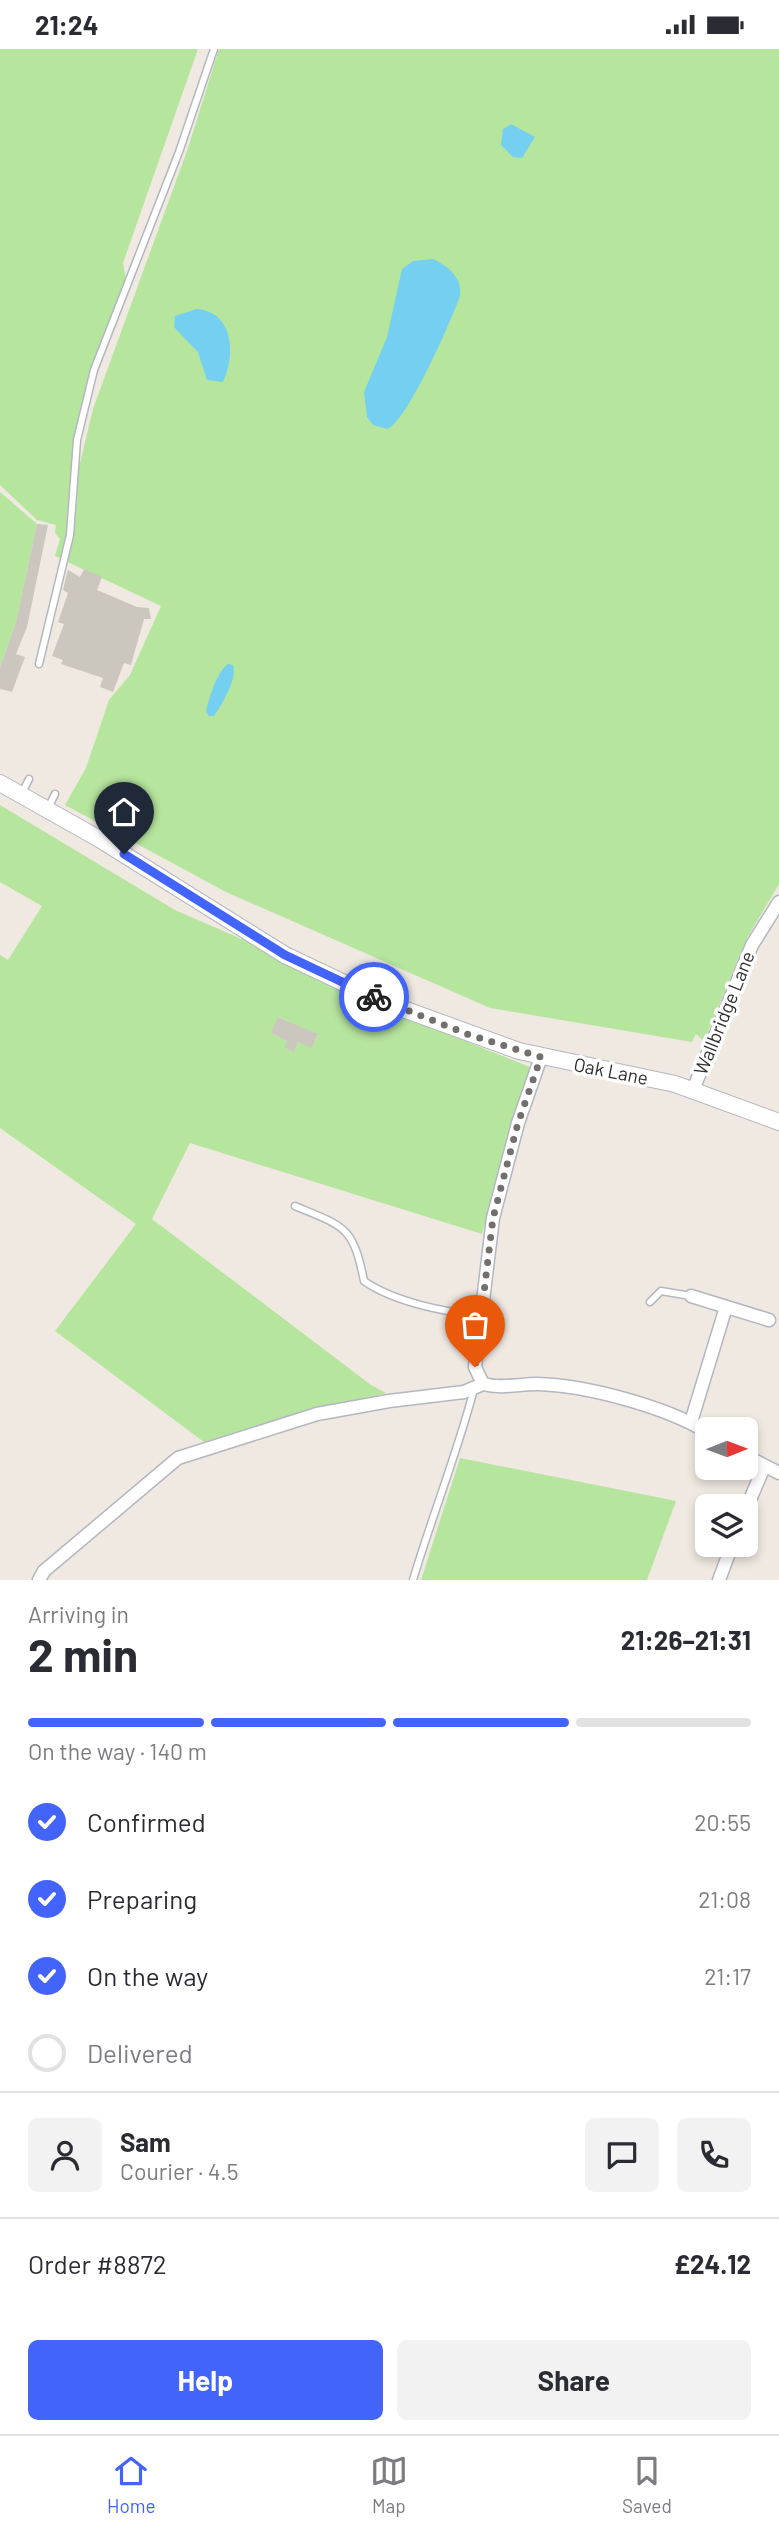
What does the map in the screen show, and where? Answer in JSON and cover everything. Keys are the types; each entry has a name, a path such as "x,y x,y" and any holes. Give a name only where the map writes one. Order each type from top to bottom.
{"street":[{"name":"Oak Lane","path":"0,783 101,840 285,955 384,1002 467,1034 541,1057 693,1090 779,1122"},
{"name":"Wallbridge Lane","path":"693,1090 752,945 779,902"},
{"path":"479,1386 475,1367 493,1218 518,1123 541,1057"},
{"path":"691,1296 769,1320"},
{"path":"691,1422 726,1307"},
{"path":"39,1580 44,1571 178,1458 317,1414 479,1386 536,1384 586,1388 695,1424"},
{"path":"758,1463 779,1473"},
{"path":"753,1494 764,1467"},
{"path":"719,1580 728,1557"}],"lane":[{"path":"39,664 70,535 77,440 94,370 179,152 214,49"},
{"path":"21,795 29,779"},
{"path":"47,810 55,794"},
{"path":"295,1206 339,1224 352,1237 364,1282 375,1289 447,1312 481,1316"},
{"path":"650,1302 661,1291 691,1296"},
{"path":"413,1580 479,1386"}],"green space":[{"path":"0,49 198,49 123,263 126,280 91,372 75,437 70,505 93,409 188,148 219,49 779,49 779,884 747,938 704,1041 696,1034 692,1042 490,1008 226,892 65,805 86,768 109,700 130,675 161,606 55,556 60,539 55,533 56,525 37,520 0,485"},
{"path":"0,492 37,524 16,622 0,667"},
{"path":"0,805 175,910 357,989 425,1025 530,1067 482,1234 190,1143 152,1219 371,1385 386,1393 204,1442 55,1331 136,1224 0,1128 0,955 8,960 42,906 0,882","holes":["279,1017 318,1035 312,1047 298,1042 294,1051 287,1041 271,1033"]},
{"path":"460,1458 676,1501 647,1580 421,1580"}],"water":[{"path":"511,124 535,137 522,158 513,157 501,145 503,129"},
{"path":"433,259 444,265 457,278 460,296 429,368 407,407 388,429 373,425 367,417 364,392 387,337 402,269 413,261"},
{"path":"196,309 209,312 225,326 229,337 230,360 223,382 207,380 198,352 174,327 175,316"},
{"path":"228,664 233,665 234,670 231,684 214,716 209,716 206,711 214,686"}],"building":[{"path":"37,524 48,525 27,627 16,654 25,657 12,692 0,689 0,667 16,622"},
{"path":"84,569 102,577 97,590 137,607 149,608 151,619 144,619 131,665 124,663 113,692 100,687 103,678 61,664 63,660 52,656 64,624 58,622 68,593 63,590 68,570 80,577"},
{"path":"278,1017 318,1034 312,1048 298,1042 294,1052 284,1047 287,1041 271,1033"}],"way so far":[{"path":"374,997 467,1034 541,1057 518,1123 493,1218 475,1367"}],"route":[{"path":"124,854 285,955 374,997"}]}
